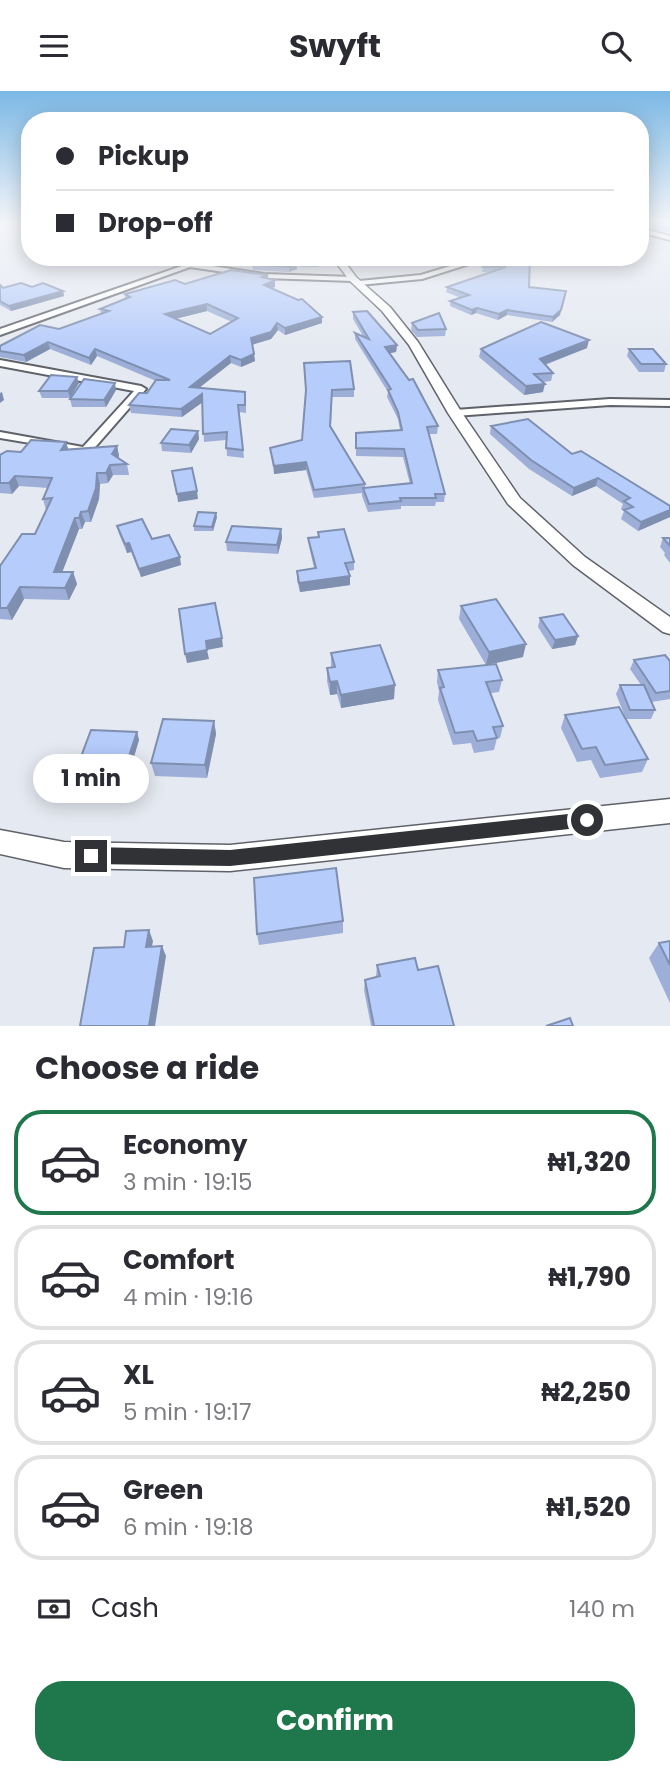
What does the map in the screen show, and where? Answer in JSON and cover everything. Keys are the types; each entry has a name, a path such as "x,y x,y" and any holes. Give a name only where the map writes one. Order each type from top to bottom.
{"street":[{"path":"0,332 188,266 302,279 356,281 422,277 458,266"},
{"path":"344,266 386,309 414,344 455,413 514,501 579,561 670,627"},
{"path":"0,363 141,389 86,450 0,435"},
{"path":"455,413 610,402 670,403"},
{"path":"0,842 64,855 230,858 670,811"}],"building":[{"path":"530,266 529,287 566,291 561,310 553,317 507,310 499,314 477,308 472,310 450,301 469,295 447,287 506,267 483,267"},
{"path":"231,270 268,275 262,277 275,280 264,285 298,300 302,299 322,317 285,328 277,323 271,332 251,338 254,354 241,360 230,356 190,387 245,392 245,405 238,405 243,450 226,448 227,432 203,434 202,394 181,409 129,405 139,393 147,393 156,380 170,380 95,349 89,358 48,342 24,355 0,351 0,346 40,325 59,329 109,311 100,309 130,297 125,294 175,280 185,284","holes":["207,304 238,318 210,334 165,314"]},
{"path":"21,283 32,287 43,283 63,291 9,306 0,301 0,285 3,288"},
{"path":"367,311 397,345 385,347 409,380 413,379 438,426 427,427 445,494 435,494 436,498 400,498 401,501 369,504 363,488 412,483 404,449 356,448 356,433 402,430 398,412 388,390 391,389 355,333 369,339 353,312"},
{"path":"439,313 446,329 418,330 412,323"},
{"path":"541,322 589,340 540,359 553,373 534,374 545,384 526,386 481,349"},
{"path":"629,349 653,349 666,364 641,364"},
{"path":"350,361 354,389 332,390 330,426 365,484 314,490 306,462 274,466 270,448 302,440 306,390 304,363"},
{"path":"51,375 77,377 68,391 39,391"},
{"path":"84,379 115,383 104,400 70,399"},
{"path":"528,419 572,454 581,451 670,506 670,510 641,522 624,510 633,507 624,501 630,498 598,478 574,488 531,460 491,426"},
{"path":"171,429 198,431 189,445 161,443"},
{"path":"31,440 66,442 61,450 117,446 112,454 127,464 110,465 106,473 97,473 96,488 88,511 81,512 79,518 75,518 54,572 73,572 65,588 20,587 7,608 0,608 0,566 22,534 35,534 52,498 43,499 52,478 15,476 9,483 0,483 0,455 7,451 21,452"},
{"path":"192,468 197,491 177,494 172,471"},
{"path":"198,512 216,513 212,527 194,526"},
{"path":"142,519 152,539 169,535 180,557 139,569 129,543 125,544 117,526"},
{"path":"232,526 281,529 277,545 226,542"},
{"path":"344,529 354,562 345,563 350,576 299,583 297,571 316,568 308,538 319,537 318,532"},
{"path":"496,599 526,644 489,652 461,606"},
{"path":"215,603 222,638 206,641 207,650 185,654 179,609"},
{"path":"563,614 578,636 555,640 540,618"},
{"path":"380,645 395,685 341,695 337,681 330,682 327,668 335,667 331,653"},
{"path":"665,655 670,661 670,691 656,693 634,660"},
{"path":"496,664 502,680 486,682 503,726 493,727 497,738 477,741 473,731 455,733 440,688 444,687 438,670"},
{"path":"620,685 644,685 655,710 630,710"},
{"path":"619,707 648,759 605,765 596,747 582,749 565,715"},
{"path":"163,719 214,721 205,765 151,763"},
{"path":"91,730 137,732 123,774 91,777 93,771 76,770"},
{"path":"336,868 343,921 257,934 254,878"},
{"path":"149,930 146,947 162,946 149,1026 80,1026 94,948 124,947 126,931"},
{"path":"670,941 670,965 659,943"},
{"path":"415,958 418,970 438,966 454,1026 374,1026 365,980 380,976 377,965"},
{"path":"570,1018 573,1026 546,1026"}],"route":[{"path":"91,856 230,858 587,820"}]}
